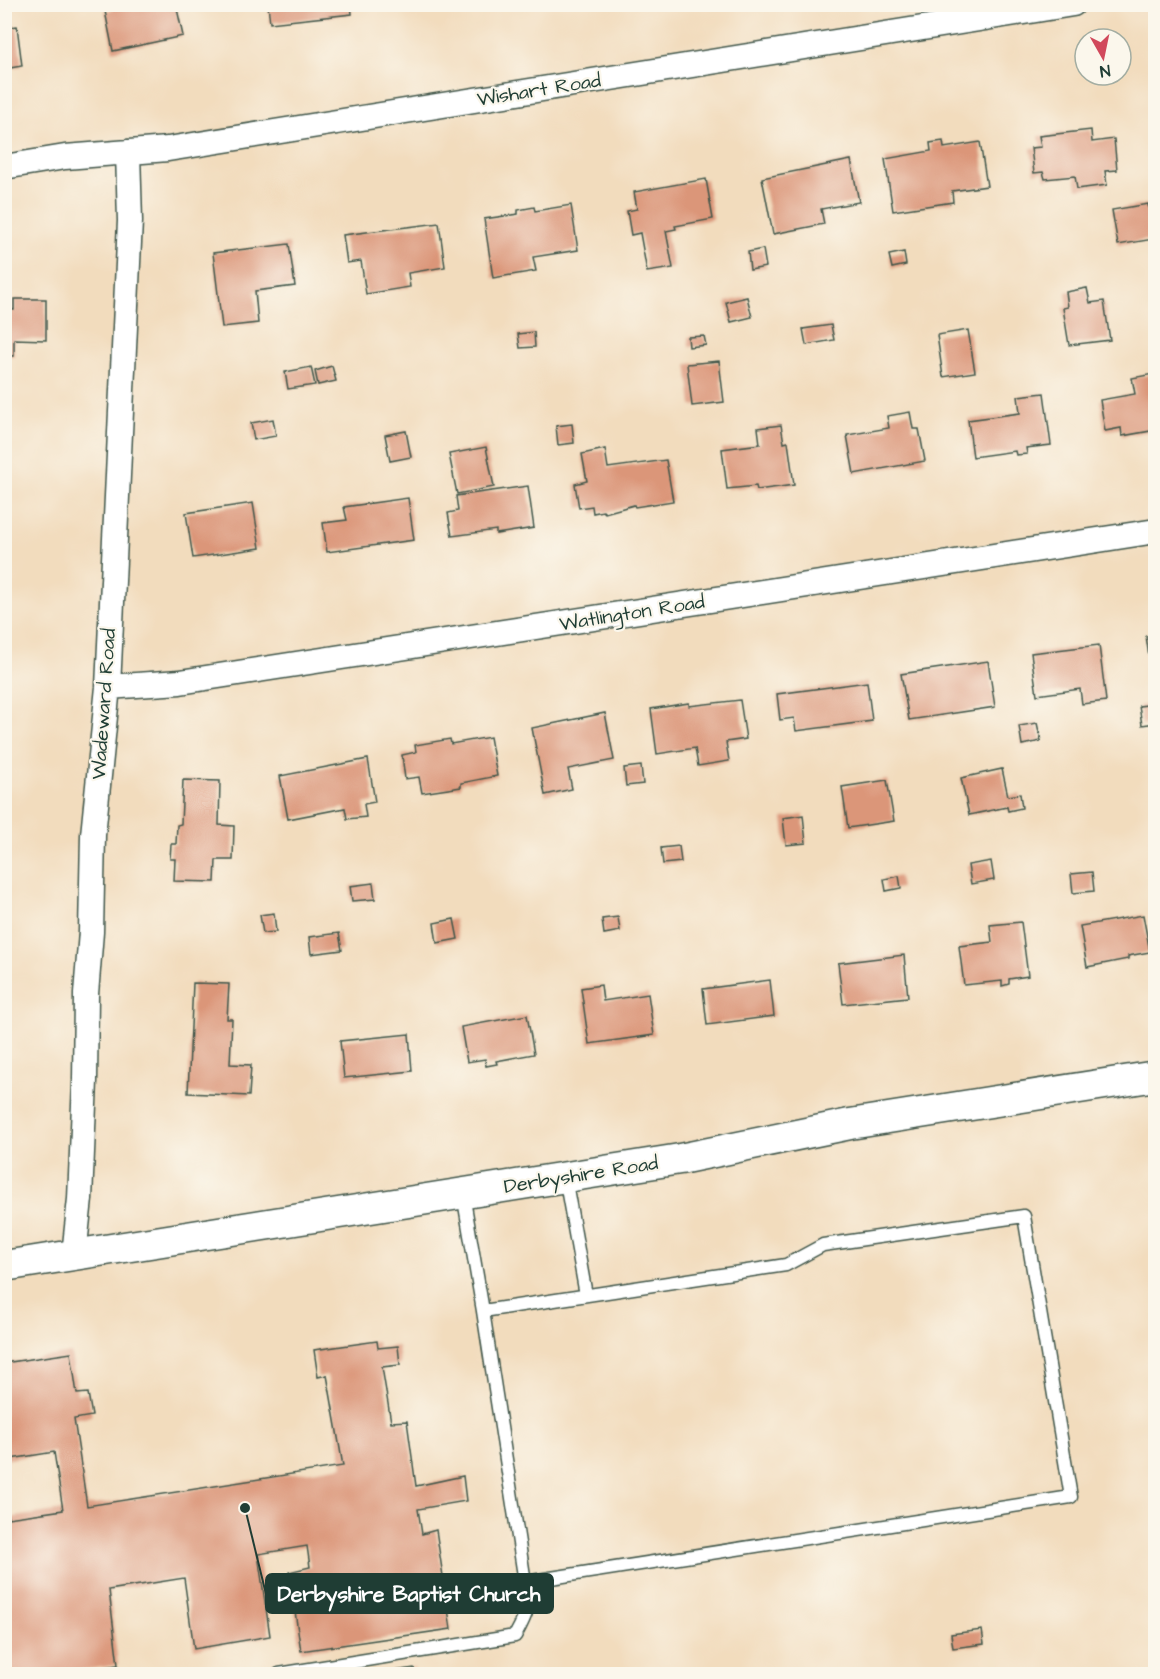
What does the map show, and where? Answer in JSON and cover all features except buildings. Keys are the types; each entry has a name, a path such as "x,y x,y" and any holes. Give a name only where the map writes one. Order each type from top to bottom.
{"street":[{"name":"Wishart Road","path":"4,167 65,157 180,147 1073,4"},
{"name":"Wadeward Road","path":"74,1255 81,1188 86,1081 86,994 91,932 93,835 108,687 130,221 128,152"},
{"name":"Watlington Road","path":"108,687 192,680 1155,531"},
{"name":"Derbyshire Road","path":"4,1266 680,1159 850,1124 1155,1076"}],"lane":[{"path":"565,1177 586,1296"},
{"path":"279,1674 515,1636 528,1611 463,1193"},
{"path":"483,1311 786,1265 823,1245 1024,1216 1071,1497 525,1582"}],"place":[{"name":"Derbyshire Baptist Church","path":"245,1508"}]}
